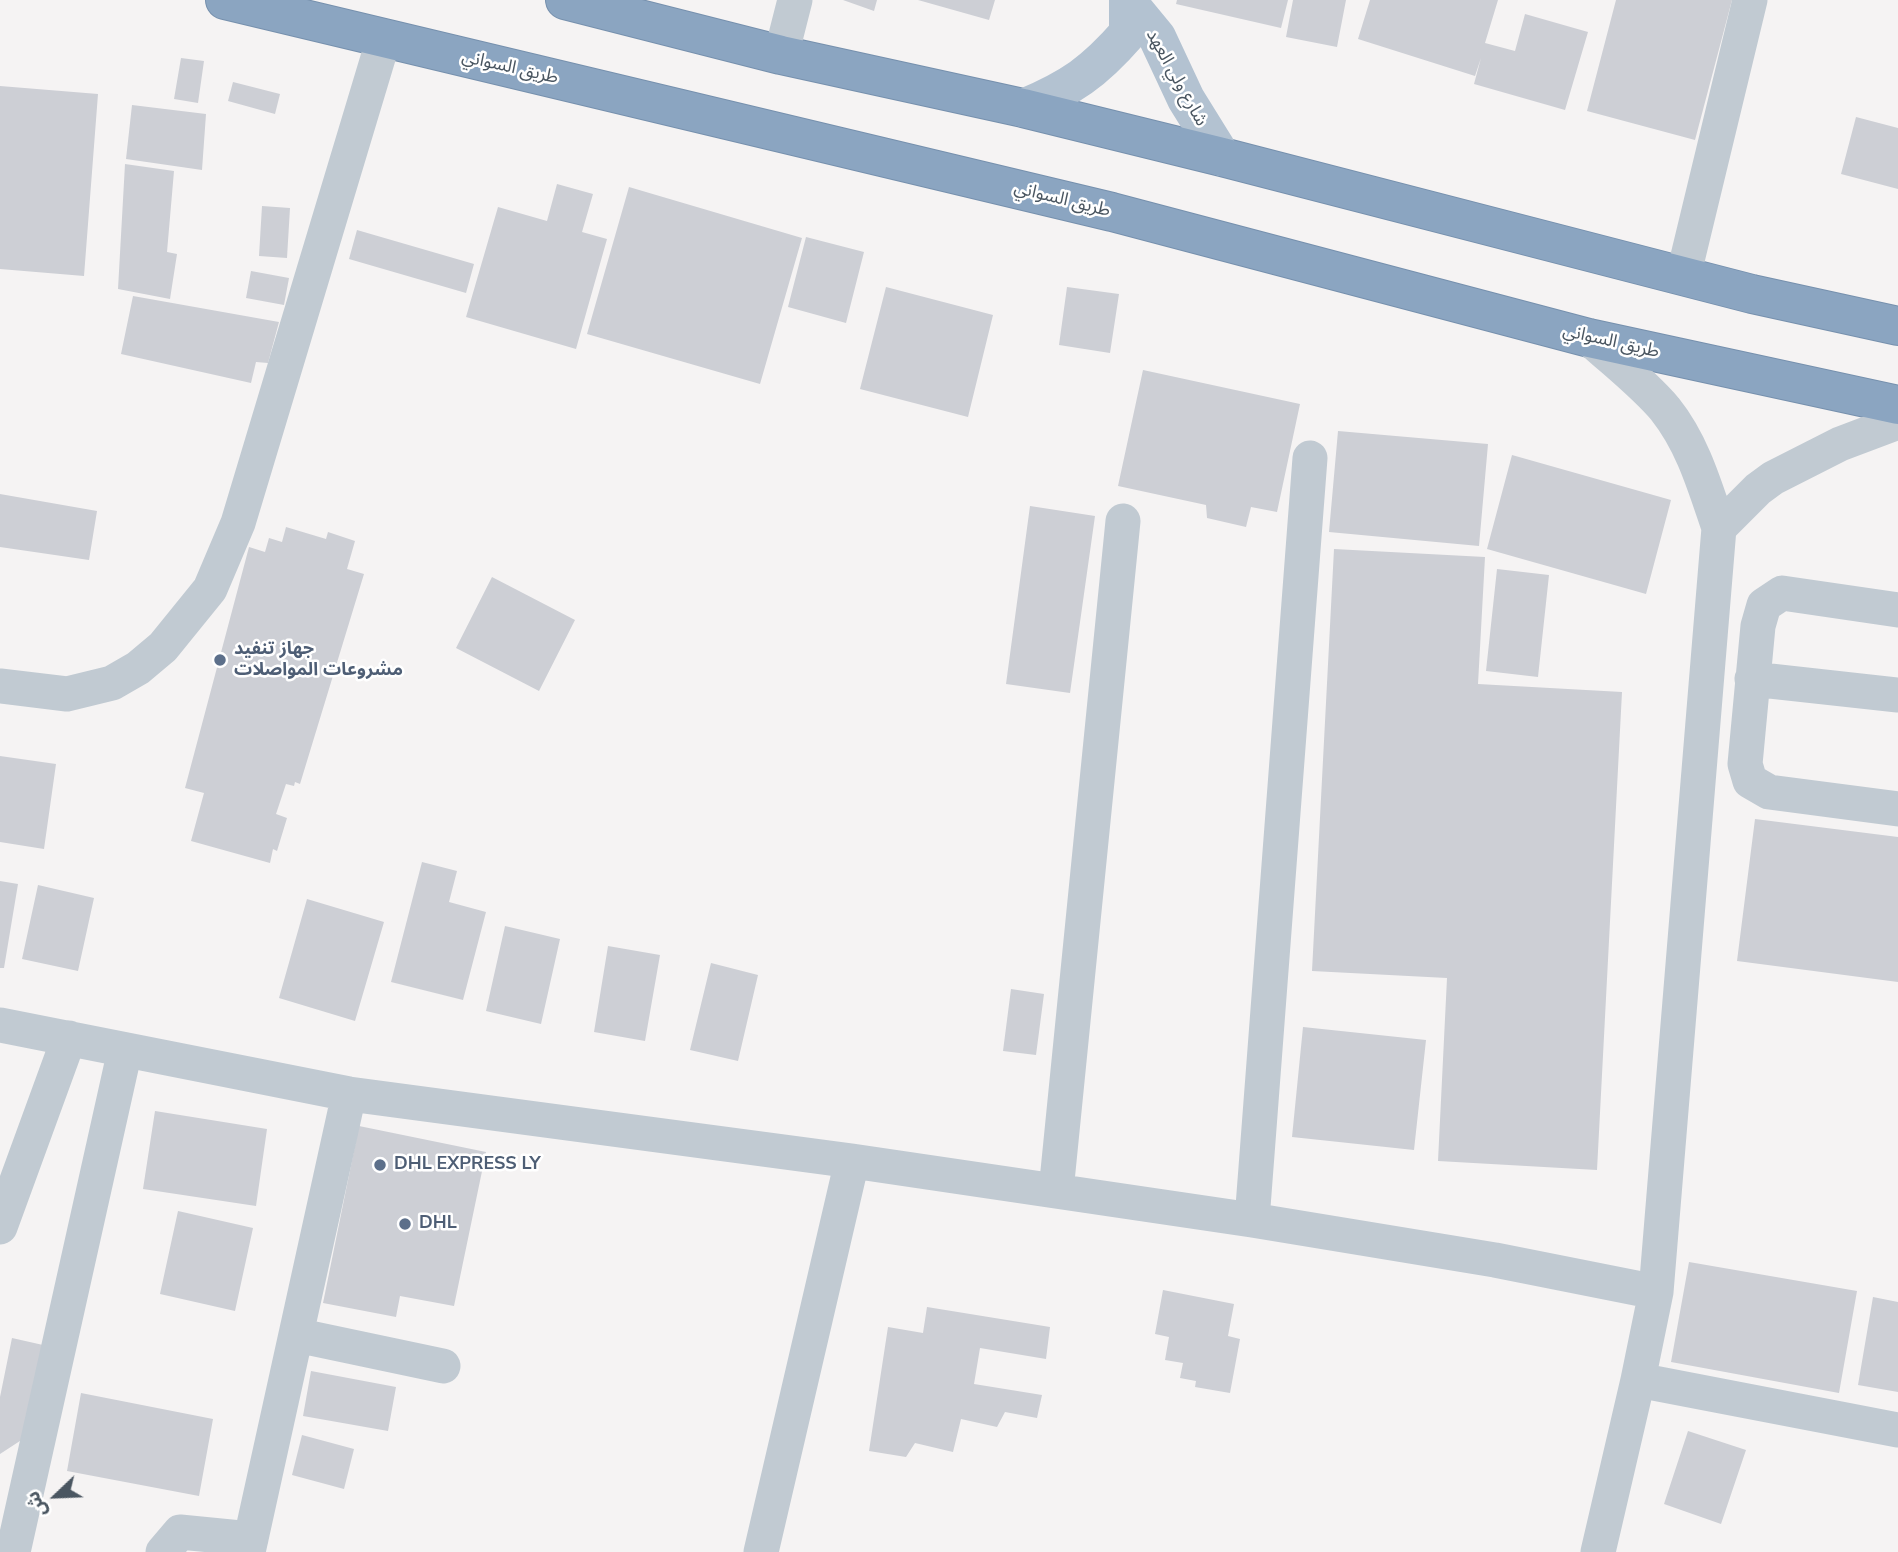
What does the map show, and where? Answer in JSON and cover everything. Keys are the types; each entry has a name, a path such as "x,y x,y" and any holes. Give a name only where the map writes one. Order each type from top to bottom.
{"highway":[{"name":"طريق السواني","path":"225,0 1112,212 1589,338 1898,405"},
{"path":"565,0 781,55 1023,108 1222,157 1752,295 1898,326"}],"main road":[{"name":"شارع ولي العهد","path":"1023,108 1082,79 1106,57 1128,33 1128,1"},
{"name":"شارع ولي العهد","path":"1128,1 1157,37 1186,99 1222,157"}],"street":[{"path":"781,55 795,0"},
{"path":"1683,277 1749,0"},
{"path":"0,686 67,694 112,683 138,668 163,647 210,589 238,523 384,38"},
{"path":"1589,338 1665,410 1686,442 1699,469 1719,528 1656,1292 1598,1552"},
{"path":"1719,528 1758,489 1773,478 1840,444 1898,422"},
{"path":"1252,1220 1310,458"},
{"path":"1056,1191 1123,521"},
{"path":"1898,610 1782,593 1764,605 1758,626 1745,764 1751,781 1769,792 1898,809"},
{"path":"1752,679 1898,695"},
{"path":"0,1025 349,1094 852,1161 1252,1220 1495,1260 1656,1292"},
{"path":"0,1227 69,1038"},
{"path":"13,1552 14,1480 125,1050"},
{"path":"163,1552 180,1532 249,1545 349,1094"},
{"path":"761,1552 852,1161"},
{"path":"296,1335 443,1366"},
{"path":"1638,1380 1898,1430"}],"building":[{"path":"843,0 877,0 874,11"},
{"path":"918,0 995,0 989,20"},
{"path":"1177,0 1288,0 1281,28 1176,4"},
{"path":"1293,0 1346,0 1337,47 1286,37"},
{"path":"1370,0 1498,0 1485,43 1515,51 1525,14 1588,32 1565,110 1474,84 1481,58 1475,76 1358,39"},
{"path":"1616,0 1732,0 1695,140 1587,111"},
{"path":"181,58 204,61 198,103 174,99"},
{"path":"233,82 280,94 275,114 228,101"},
{"path":"0,86 98,94 84,276 0,269"},
{"path":"132,105 206,114 202,170 126,159"},
{"path":"1856,117 1898,128 1898,189 1841,174"},
{"path":"125,164 174,171 167,252 177,254 170,299 118,289"},
{"path":"557,184 593,194 582,232 607,239 576,349 466,317 498,207 547,221"},
{"path":"629,187 802,238 760,384 587,334"},
{"path":"262,206 290,208 287,258 259,256"},
{"path":"357,230 474,264 466,293 349,259"},
{"path":"806,237 864,252 846,323 788,307"},
{"path":"251,271 289,278 284,305 246,298"},
{"path":"886,287 993,315 968,417 860,389"},
{"path":"1067,287 1119,294 1110,353 1059,345"},
{"path":"133,296 279,322 268,363 256,362 251,383 121,354"},
{"path":"1143,370 1300,404 1277,512 1251,507 1246,527 1207,518 1206,505 1118,486"},
{"path":"1338,431 1488,444 1479,546 1329,532"},
{"path":"1512,455 1671,500 1646,594 1487,549"},
{"path":"0,494 97,511 89,560 0,547"},
{"path":"1030,506 1095,516 1070,693 1006,684"},
{"path":"286,527 326,539 328,532 355,541 347,569 364,574 300,784 286,784 276,814 287,818 277,851 273,849 270,863 191,841 204,793 185,788 249,547 265,552 269,538 282,542"},
{"path":"1334,549 1485,557 1478,684 1622,692 1597,1170 1438,1161 1447,978 1312,971"},
{"path":"1497,569 1549,575 1538,677 1486,671"},
{"path":"492,577 575,620 539,691 456,648"},
{"path":"0,756 56,764 44,849 0,842"},
{"path":"1755,819 1898,837 1898,982 1737,961"},
{"path":"422,862 457,871 449,902 486,912 463,1000 391,982"},
{"path":"0,881 18,884 4,968 0,968"},
{"path":"38,885 94,898 78,971 22,959"},
{"path":"307,899 384,922 355,1021 279,998"},
{"path":"505,926 560,939 541,1024 486,1011"},
{"path":"608,946 660,955 645,1041 594,1032"},
{"path":"711,963 758,975 738,1061 690,1050"},
{"path":"1011,989 1044,994 1036,1055 1003,1051"},
{"path":"1303,1027 1426,1040 1414,1150 1292,1137"},
{"path":"155,1111 267,1129 256,1206 143,1189"},
{"name":"DHL","path":"359,1126 486,1152 454,1306 400,1296 396,1317 323,1303"},
{"path":"178,1211 253,1228 235,1311 160,1294"},
{"path":"1689,1262 1857,1291 1839,1393 1671,1362"},
{"path":"1163,1290 1234,1304 1228,1336 1240,1339 1230,1393 1195,1387 1196,1381 1180,1378 1183,1363 1165,1360 1169,1337 1155,1334"},
{"path":"1873,1297 1898,1302 1898,1392 1858,1385"},
{"path":"927,1307 1050,1327 1046,1359 980,1348 974,1384 1042,1395 1037,1418 1005,1412 997,1427 961,1419 953,1452 915,1443 906,1457 869,1451 888,1327 923,1333"},
{"path":"12,1338 43,1345 23,1439 0,1454 0,1397"},
{"path":"311,1371 396,1387 388,1431 303,1416"},
{"path":"81,1393 213,1419 199,1496 67,1471"},
{"path":"1688,1431 1746,1450 1721,1524 1664,1504"},
{"path":"302,1435 354,1449 344,1489 292,1475"}],"place":[{"name":"جهاز تنفيد مشروعات المواصلات","path":"220,660"},
{"name":"DHL EXPRESS LY","path":"380,1165"},
{"name":"DHL","path":"405,1224"}]}
